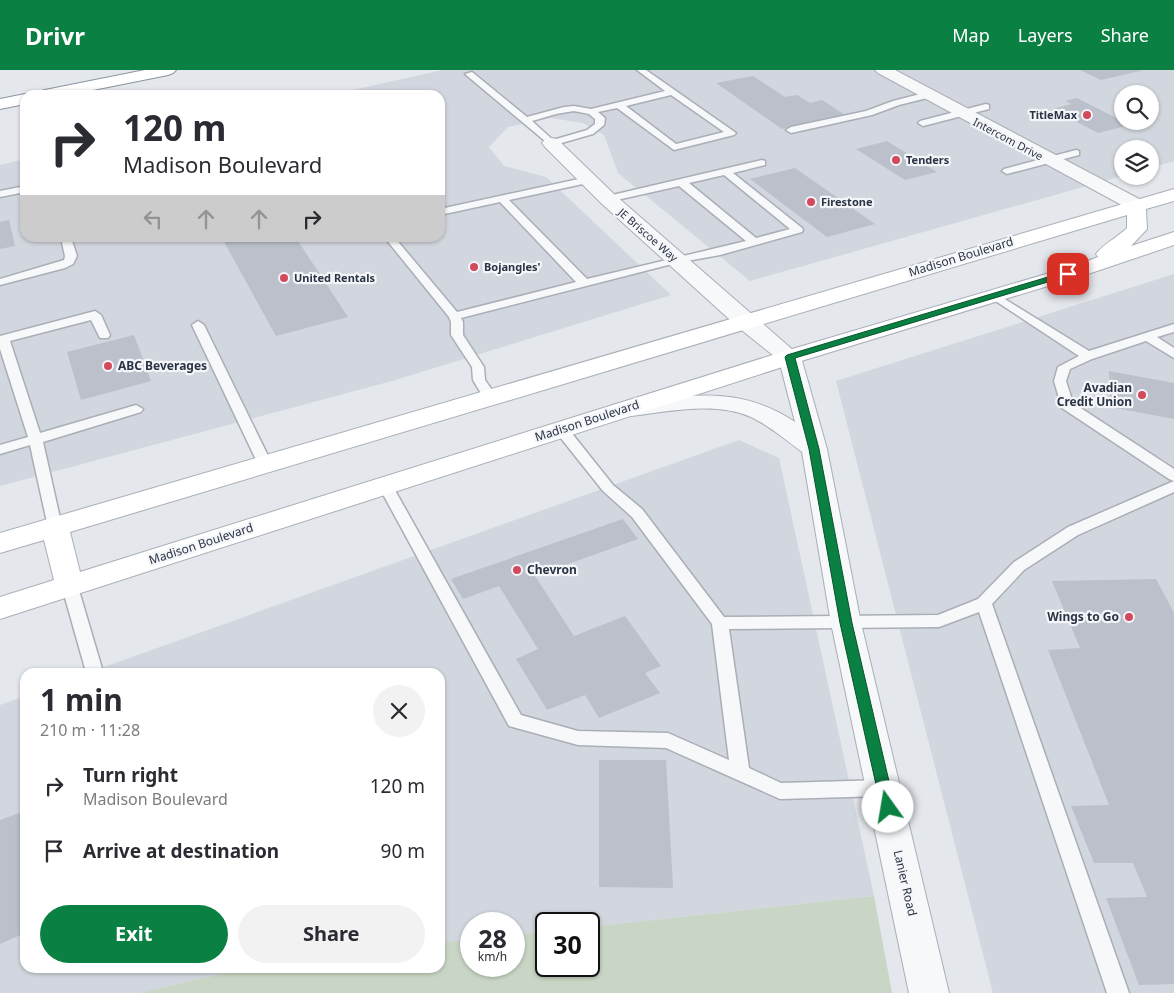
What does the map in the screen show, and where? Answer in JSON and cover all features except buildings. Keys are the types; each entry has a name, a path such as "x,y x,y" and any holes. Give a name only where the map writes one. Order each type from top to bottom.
{"main road":[{"path":"70,90 168,70"},
{"path":"0,104 20,100"},
{"name":"Madison Boulevard","path":"0,543 1174,195"},
{"path":"1087,268 1123,243 1137,229 1136,205"},
{"name":"Madison Boulevard","path":"0,608 790,357 1087,268 1174,238"},
{"path":"55,527 70,587"}],"street":[{"name":"Intercom Drive","path":"882,70 1049,161 1136,205"},
{"name":"JE Briscoe Way","path":"551,144 608,199 747,322"},
{"path":"747,322 790,357"},
{"name":"Lanier Road","path":"790,357 814,449 846,623 929,993"},
{"path":"621,410 702,403 730,404 758,411 784,426 814,449"}],"lane":[{"path":"619,105 674,147 732,133 642,70"},
{"path":"473,73 551,144 590,132 599,125 600,118 593,111"},
{"path":"526,120 558,110 576,109 593,111 672,92"},
{"path":"791,130 869,113 896,103 928,95"},
{"path":"923,123 986,107"},
{"path":"1007,172 1076,154"},
{"path":"608,199 762,163"},
{"path":"454,316 798,230 726,172"},
{"path":"445,211 588,180"},
{"path":"681,182 754,242"},
{"path":"0,194 20,191"},
{"path":"502,198 584,283"},
{"path":"0,282 61,266 69,262 70,256 67,242"},
{"path":"393,242 454,316 457,322 457,334 478,368 479,380 490,397"},
{"path":"995,296 1088,356"},
{"path":"55,527 36,440 2,340 95,315 104,335"},
{"path":"198,325 264,464"},
{"path":"1174,328 1088,356 1064,367 1060,381 1067,404 1174,476"},
{"path":"1148,337 1174,354"},
{"path":"0,450 136,409"},
{"path":"561,429 608,488 637,513 720,623 740,773"},
{"path":"385,485 515,721 578,738 668,741 780,791 884,788"},
{"path":"720,623 939,621 984,603 1019,566 1073,531 1174,486"},
{"path":"70,587 94,668"},
{"path":"984,603 1118,993"}],"shaded area":[{"path":"443,70 1174,70 1174,161 1159,165 1159,140 1114,140 1114,178 750,281 618,173 604,135 583,123 551,118 508,127 489,147 504,166 546,177 671,295 392,381 0,486 0,165 20,160 20,242 445,242 445,90 353,90"},
{"path":"1174,274 1174,993 993,993 836,381"},
{"path":"739,440 779,458 874,896 600,926 600,912 535,912 535,932 525,934 525,912 460,912 460,940 445,942 445,668 101,668"},
{"path":"20,698 20,973 225,973 139,993 0,993 0,705"}],"green space":[{"path":"874,896 892,993 139,993 225,973 445,973 445,942 460,940 460,977 525,977 525,934 535,932 535,977 600,977 600,926"}],"place":[{"name":"TitleMax","path":"1087,115"},
{"name":"Tenders","path":"896,160"},
{"name":"Firestone","path":"811,202"},
{"name":"Bojangles'","path":"474,267"},
{"name":"United Rentals","path":"284,278"},
{"name":"ABC Beverages","path":"108,366"},
{"name":"Avadian Credit Union","path":"1142,395"},
{"name":"Chevron","path":"517,570"},
{"name":"Wings to Go","path":"1129,617"}],"route":[{"path":"888,807 846,623 814,449 790,357 1068,274"}]}
